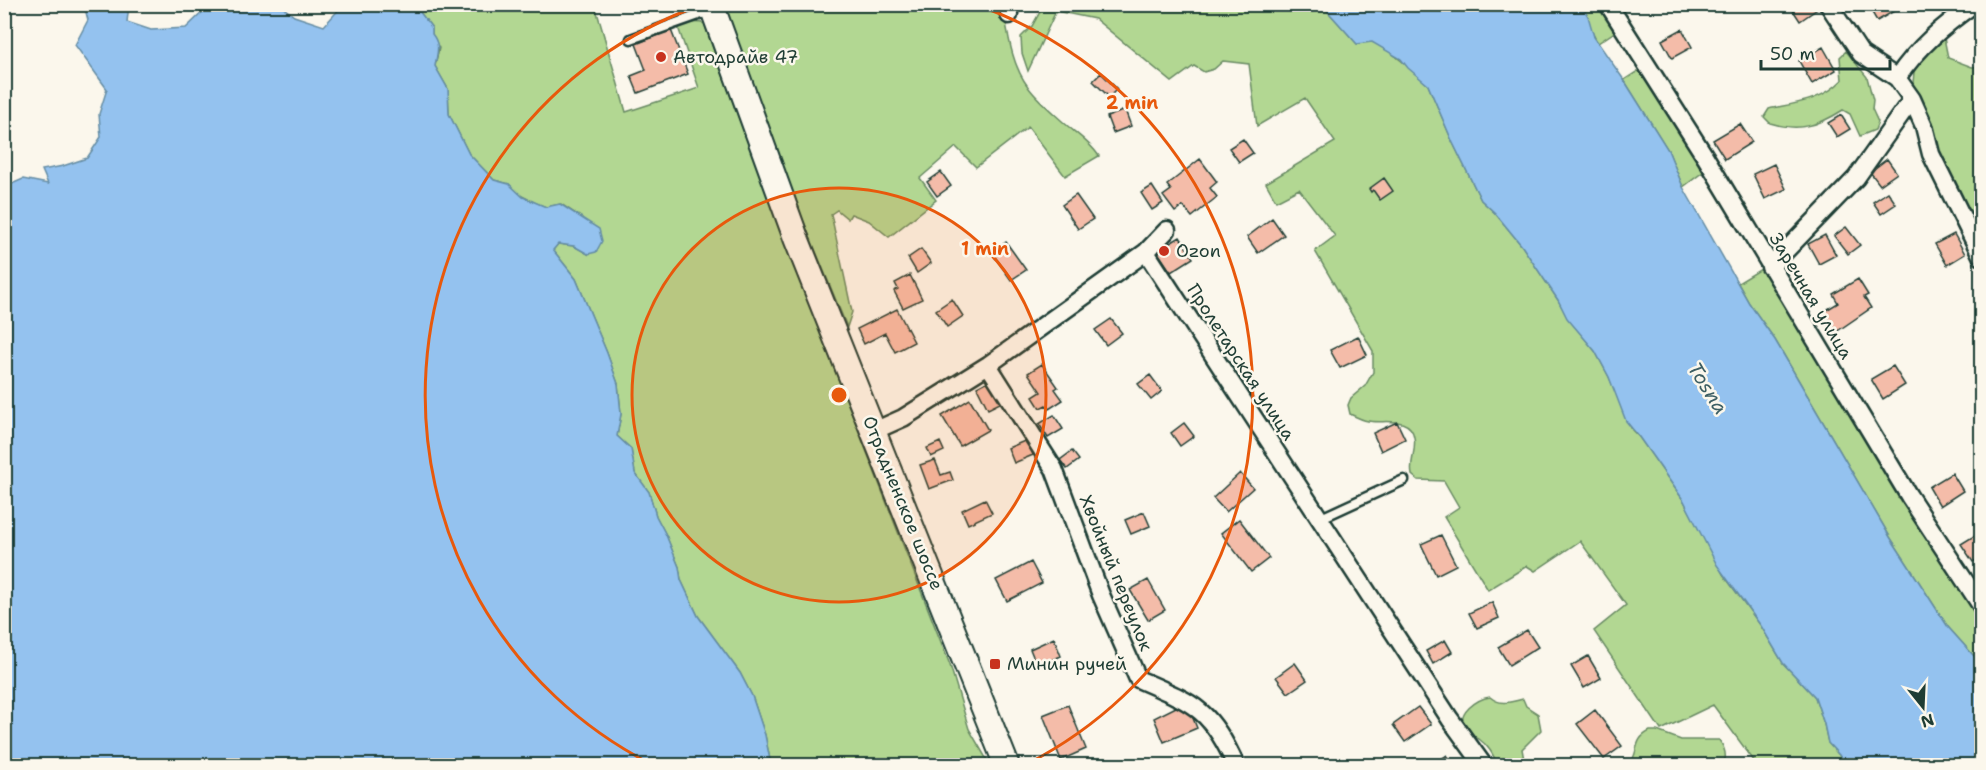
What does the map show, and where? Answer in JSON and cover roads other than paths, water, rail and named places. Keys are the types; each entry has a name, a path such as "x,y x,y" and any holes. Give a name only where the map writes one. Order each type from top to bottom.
{"main road":[{"name":"Отрадненское шоссе","path":"712,7 796,238 1007,765"}],"street":[{"name":"Заречная улица","path":"1608,4 1706,158 1909,496 1982,607"},
{"path":"1828,4 1861,54 1897,78 1912,99 1924,126 1931,154 1982,257"},
{"path":"1897,78 1918,50 1939,29 1974,4"},
{"path":"1770,267 1856,178 1912,99"},
{"path":"874,431 903,418 988,365 1146,252 1167,230"},
{"name":"Пролетарская улица","path":"1146,252 1450,719 1484,765"},
{"name":"Хвойный переулок","path":"988,365 1054,469 1101,595 1138,680 1189,702 1210,719 1225,738 1236,765"}],"lane":[{"path":"632,39 712,7"},
{"path":"1319,519 1404,480"}],"water":[{"path":"84,5 129,5 127,22 151,30 186,28 210,5 280,5 294,16 324,26 343,5 417,5 432,28 437,46 435,66 448,89 449,114 469,154 494,180 509,184 523,197 546,207 560,204 599,229 602,241 596,252 588,254 574,246 558,244 553,250 576,279 618,384 621,414 617,436 631,449 635,473 649,492 656,516 679,567 681,580 698,616 740,673 752,696 765,735 771,765 5,765 5,187 23,179 48,184 42,170 87,158 101,137 99,114 107,89 75,45 88,20"},
{"name":"Tosna","path":"1322,5 1581,5 1588,16 1594,37 1668,150 1683,187 1749,303 1775,340 1890,537 1948,627 1981,661 1981,765 1845,765 1828,743 1815,697 1783,663 1761,626 1717,565 1684,501 1626,421 1609,377 1595,351 1567,318 1558,300 1522,246 1495,213 1481,200 1428,85 1401,59 1372,42 1357,44"}],"place":[{"name":"Автодрайв 47","path":"661,57"},
{"name":"Ozon","path":"1164,251"},
{"name":"Минин ручей","path":"995,664"}]}
